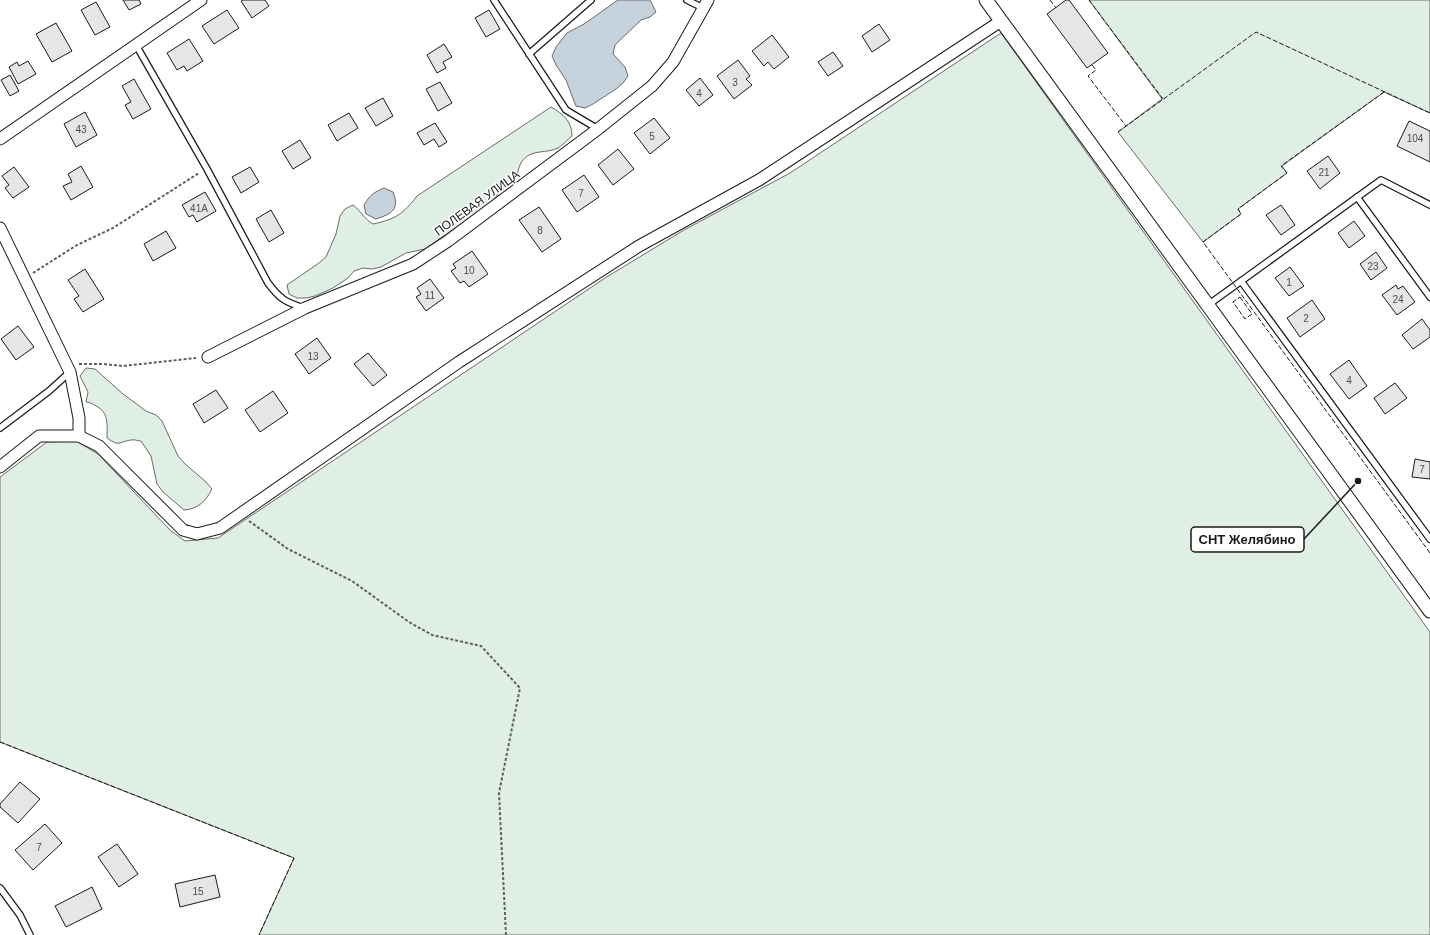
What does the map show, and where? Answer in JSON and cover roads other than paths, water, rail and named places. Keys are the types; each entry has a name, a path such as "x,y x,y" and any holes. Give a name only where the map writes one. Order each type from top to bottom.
{"street":[{"path":"0,139 201,0"},
{"path":"986,0 1428,606"},
{"name":"ПОЛЕВАЯ УЛИЦА","path":"208,357 305,308 413,264 448,241 598,129 652,86 673,62 706,4"},
{"path":"0,466 39,436 79,436 99,446 183,530 196,534 220,528 466,358 639,246 759,180 1001,21"},
{"path":"0,228 70,372 79,418 79,436"}],"lane":[{"path":"494,0 566,110 598,129"},
{"path":"529,54 591,0"},
{"path":"687,0 706,4"},
{"path":"136,44 207,169 268,283 276,294 286,302 305,308"},
{"path":"1208,305 1381,180 1430,205"},
{"path":"1357,197 1430,297"},
{"path":"1241,281 1430,540"},
{"path":"0,428 50,391 70,372"},
{"path":"0,888 20,915 30,935"}],"place":[{"name":"СНТ Желябино","path":"1358,481"}]}
